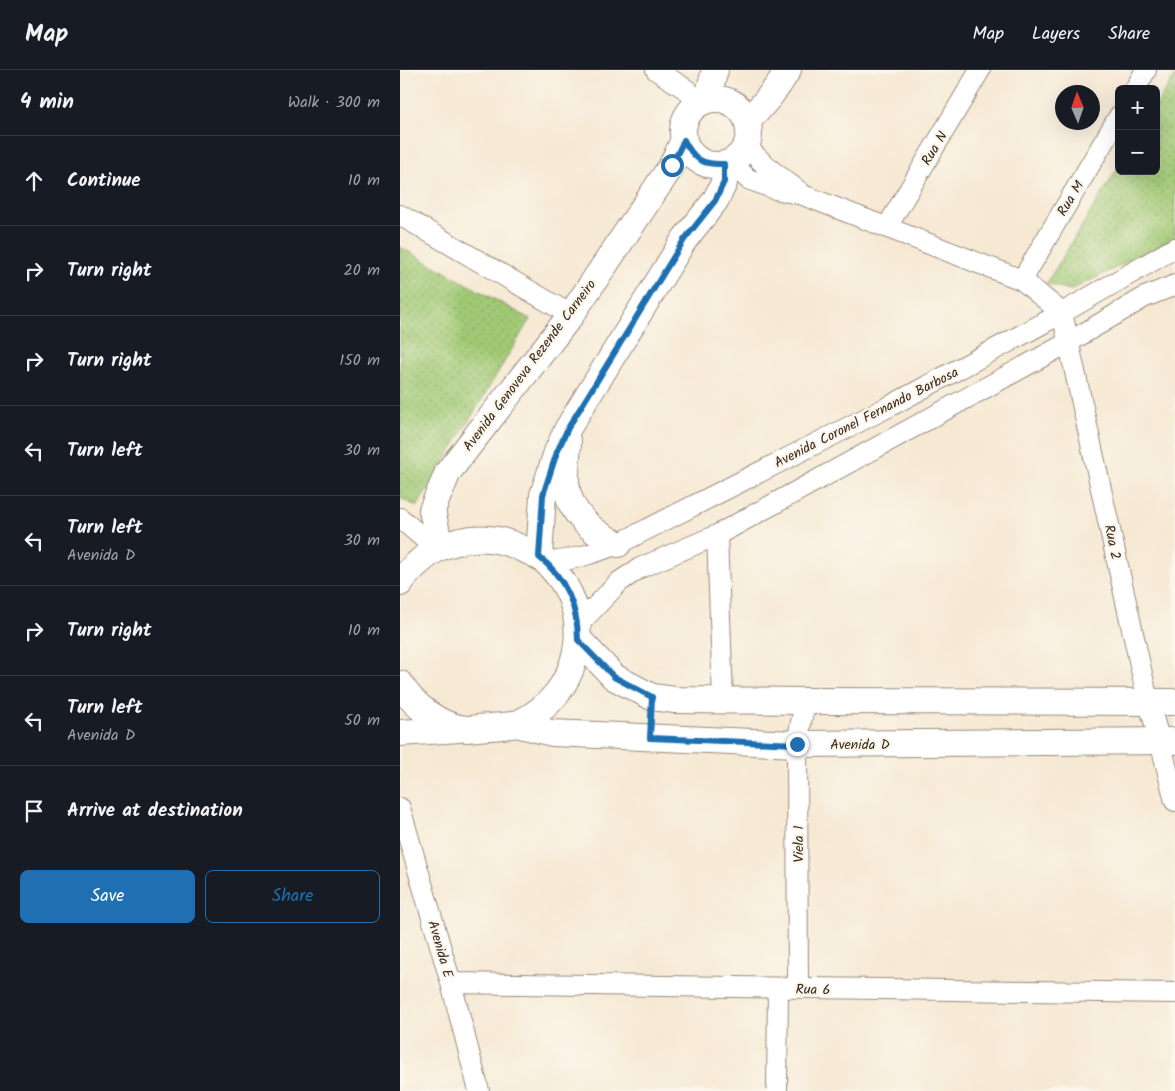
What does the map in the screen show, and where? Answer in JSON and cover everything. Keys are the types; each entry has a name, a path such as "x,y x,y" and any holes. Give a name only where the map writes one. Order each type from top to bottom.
{"main road":[{"path":"703,102 715,70"},
{"path":"543,559 543,495 557,452 568,428 684,240 715,201 737,148 761,108 776,90 788,70"},
{"path":"720,99 731,103 741,110 737,148 712,164 700,161 690,152 684,140 685,120 690,111 703,102 720,99"},
{"name":"Avenida Genoveva Rezende Carneiro","path":"438,548 432,510 448,472 571,316 672,165 684,140"},
{"path":"568,428 568,497 586,523 609,540 618,544"},
{"path":"400,733 516,724 535,714 552,699 566,681 574,661 578,632 573,602 562,580 543,559 508,542 474,538 438,548 402,578"},
{"path":"578,632 614,677 652,697 674,700 1175,702"},
{"path":"400,684 407,695 424,711 444,722 467,729"},
{"path":"650,738 652,697"},
{"name":"Avenida D","path":"516,724 552,733 797,744 1168,741"}],"street":[{"path":"656,70 703,102"},
{"name":"Rua N","path":"887,227 980,70"},
{"path":"1137,85 1146,70"},
{"name":"Rua M","path":"1022,280 1115,123"},
{"path":"737,148 748,179 775,189 803,195 1022,280 1062,313"},
{"path":"400,215 571,316"},
{"name":"Avenida Coronel Fernando Barbosa","path":"543,559 563,561 618,544 892,405 1062,313 1175,248"},
{"name":"Avenida Coronel Fernando Barbosa","path":"578,632 619,582 640,568 717,535 1069,342 1145,297 1175,285"},
{"name":"Rua 2","path":"1062,313 1148,702 1168,741 1175,801"},
{"path":"892,405 904,432"},
{"path":"400,518 438,548"},
{"path":"717,535 723,700"},
{"name":"Viela 1","path":"777,1091 788,988 797,744 805,701"},
{"name":"Avenida E","path":"400,808 451,983 479,1091"},
{"name":"Rua 6","path":"451,983 1175,993"}],"green space":[{"path":"1175,75 1175,238 1071,290 1046,284 1115,172 1115,175 1160,175 1160,99"},
{"path":"400,247 530,319 417,507 400,498"}],"route":[{"path":"672,165 684,140 690,152 700,161 724,164 724,182 715,201 684,240 568,428 548,476 543,495 539,557 562,580 573,602 578,625 578,640 614,677 652,697 650,738 797,744"}]}
